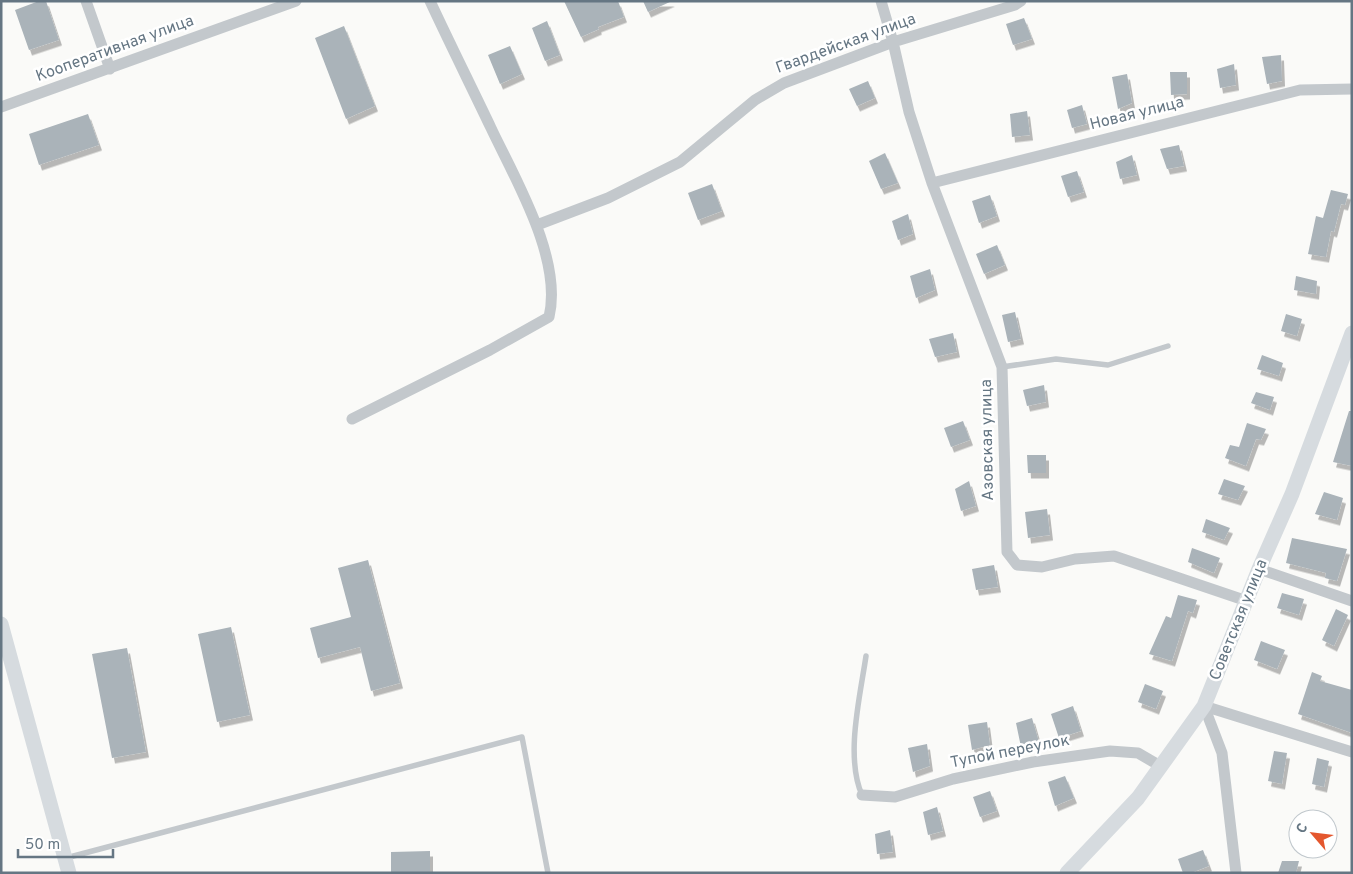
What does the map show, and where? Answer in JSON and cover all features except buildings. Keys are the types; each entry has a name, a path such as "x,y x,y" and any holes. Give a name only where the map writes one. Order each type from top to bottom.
{"street":[{"path":"86,1 110,69"},
{"name":"Кооперативная улица","path":"1,107 296,1"},
{"path":"352,419 490,350 549,317 552,303 550,274 537,225 430,1"},
{"name":"Азовская улица","path":"880,1 893,42 909,112 932,183 1002,367 1007,552 1017,566 1042,567 1075,559 1114,556 1247,601"},
{"name":"Гвардейская улица","path":"537,225 608,198 680,162 755,100 784,83 893,42 1021,1"},
{"name":"Новая улица","path":"932,183 1300,90 1352,88"},
{"name":"Советская улица","path":"1067,873 1138,798 1204,706 1259,569 1292,494 1352,333"},
{"path":"1259,569 1352,601"},
{"path":"1,624 67,866"},
{"path":"1204,706 1352,752"},
{"path":"1204,706 1222,752 1236,873"},
{"name":"Тупой переулок","path":"862,795 895,796 952,779 1024,764 1110,751 1138,753 1162,767"}],"lane":[{"path":"1002,367 1056,359 1108,365 1168,346"},
{"path":"862,795 855,780 856,726 866,656"},
{"path":"67,866 522,737 548,873"}]}
